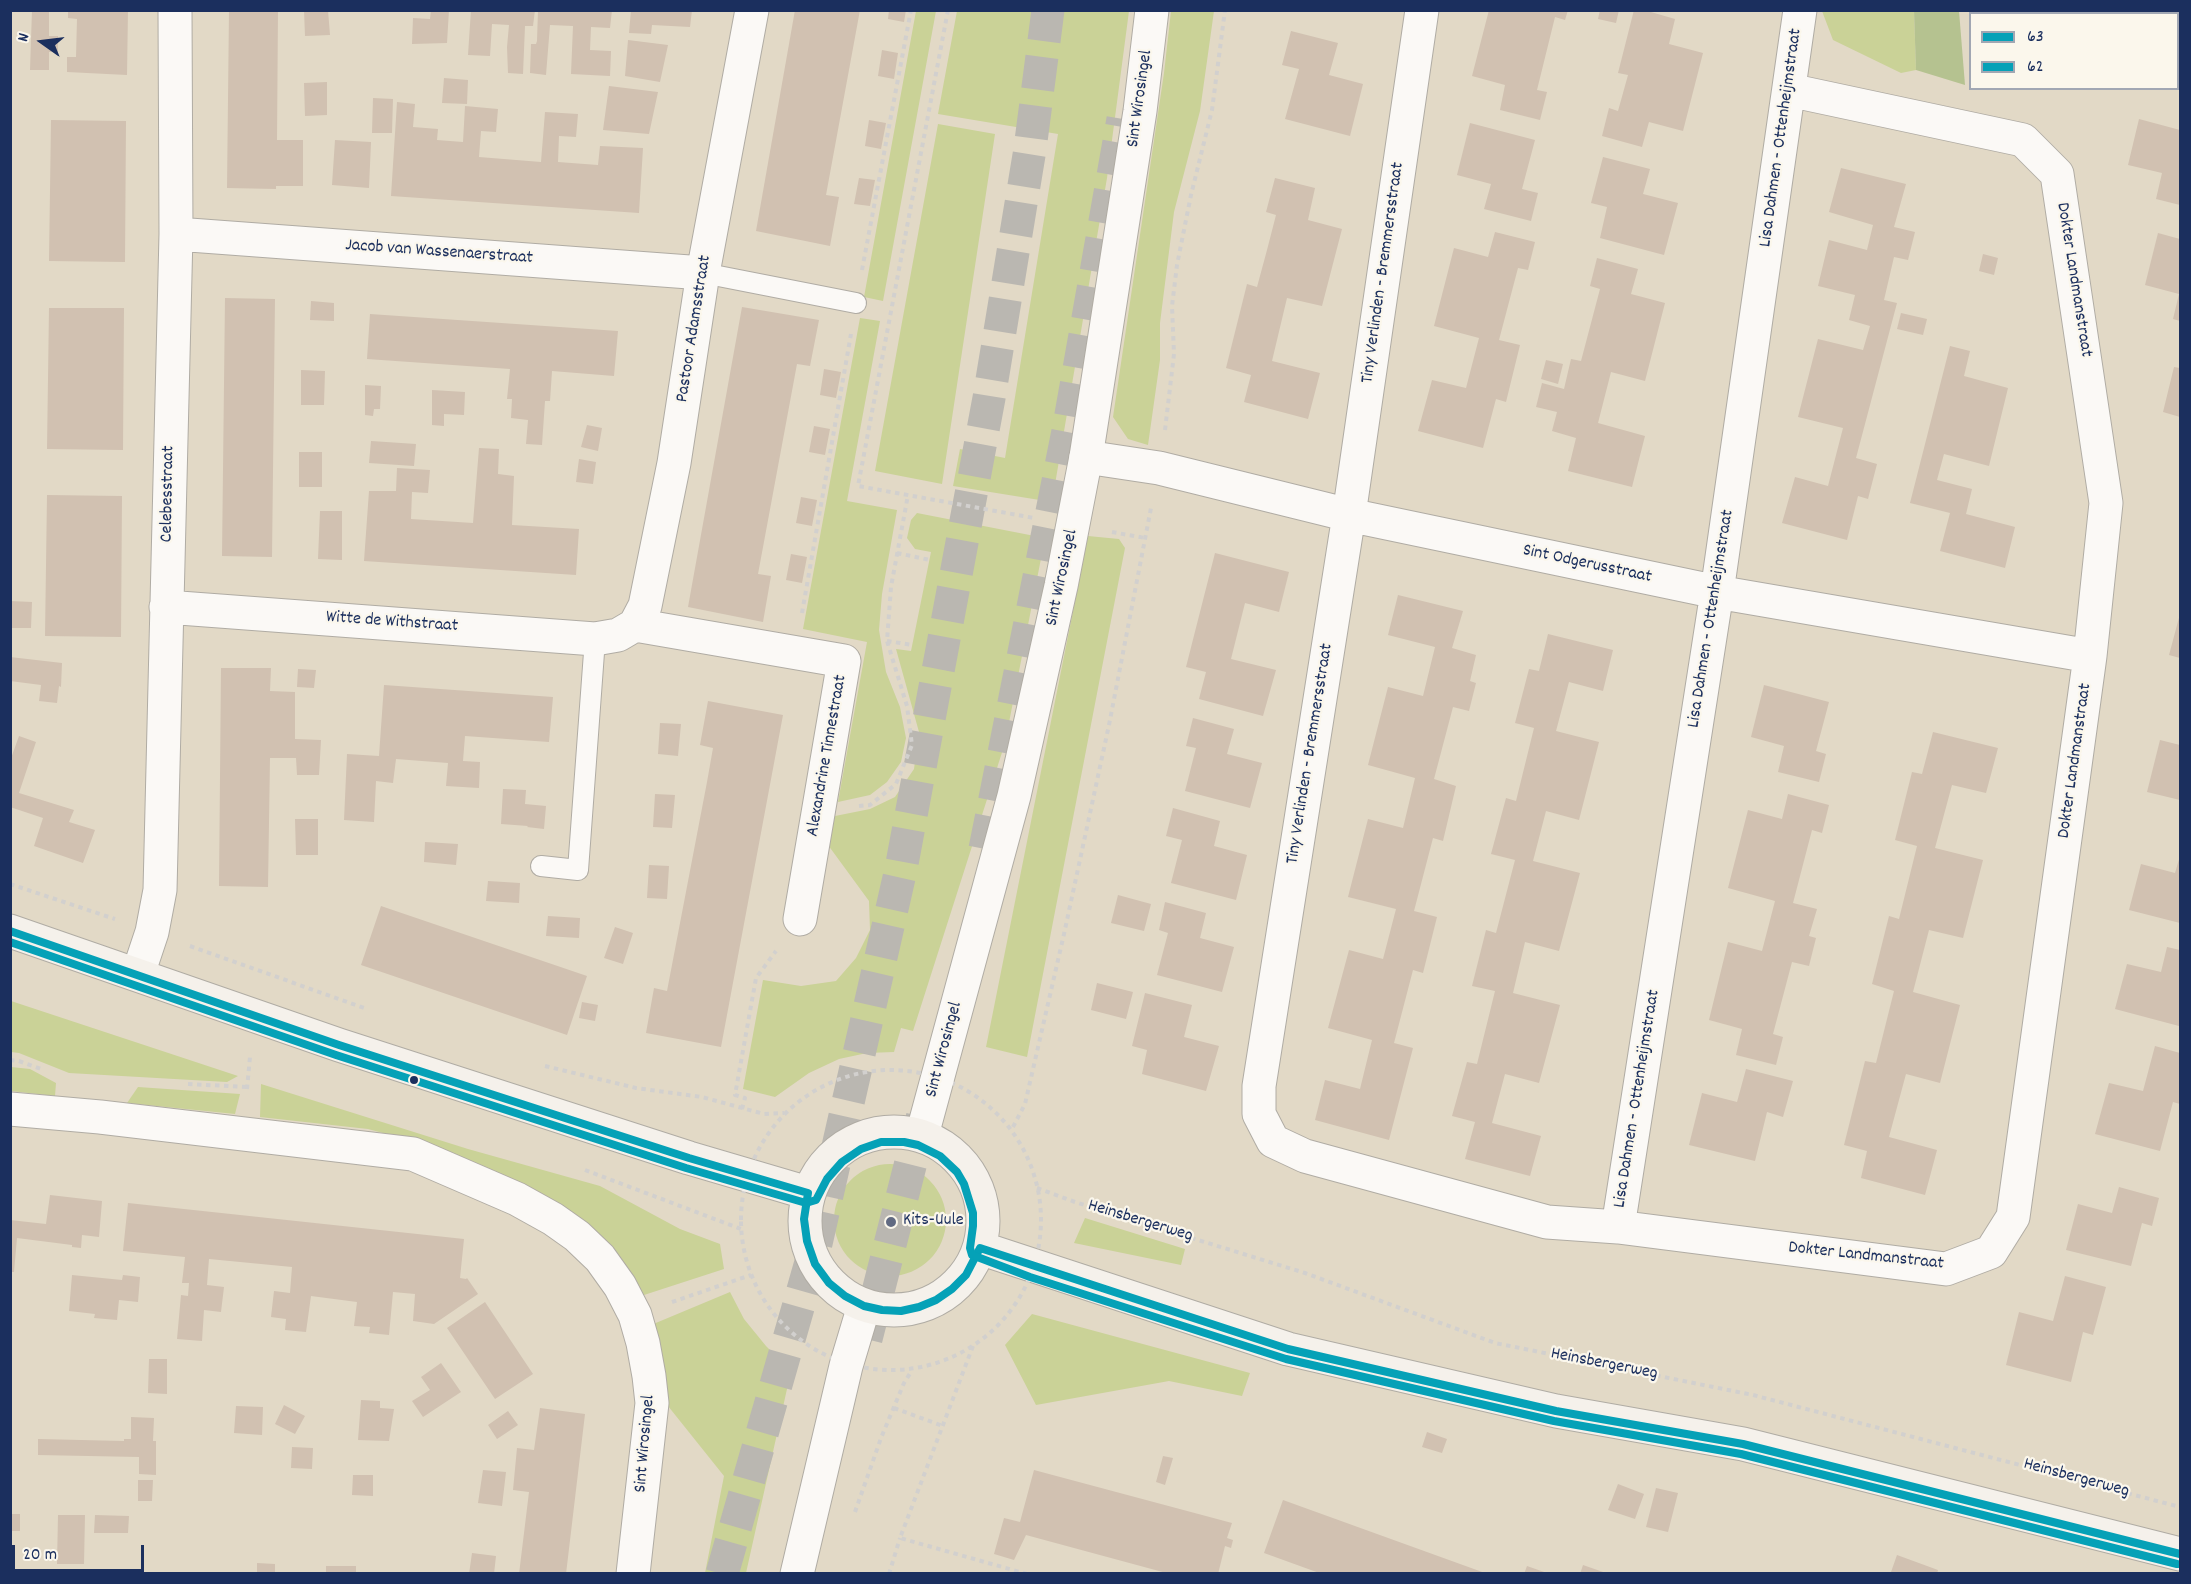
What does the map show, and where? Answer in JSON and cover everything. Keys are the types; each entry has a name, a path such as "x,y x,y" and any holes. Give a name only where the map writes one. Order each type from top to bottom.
{"main road":[{"path":"10,931 339,1045 689,1158 808,1193"},
{"path":"905,1131 922,1135 946,1147 965,1166 974,1180 983,1211 984,1227 980,1248 966,1275 936,1300 901,1311 864,1306 845,1296 829,1283 815,1264 807,1241 804,1219 808,1193 818,1173 829,1160 856,1140 879,1132 905,1131"},
{"path":"980,1248 1288,1349 1556,1411 1743,1444 2181,1554"}],"street":[{"name":"Celebesstraat","path":"138,974 152,932 160,890 176,234 176,10"},
{"name":"Pastoor Adamsstraat","path":"616,633 645,606 674,463 703,273 752,10"},
{"name":"Sint Wirosingel","path":"922,1135 1014,796 1036,705 1073,525 1086,458 1140,111 1152,10"},
{"name":"Tiny Verlinden - Bremmersstraat","path":"1422,10 1349,515 1258,1086 1259,1114 1273,1141 1305,1156 1547,1222 1618,1227"},
{"name":"Lisa Dahmen - Ottenheijmstraat","path":"1618,1227 1717,592 1800,10"},
{"name":"Dokter Landmanstraat","path":"1618,1227 1946,1269 1991,1252 2013,1217 2090,656 2106,503 2057,174 2023,140 1788,90"},
{"name":"Jacob van Wassenaerstraat","path":"176,234 703,273"},
{"name":"Sint Odgerusstraat","path":"1086,458 1159,468 1349,515 1717,592 2090,656"},
{"name":"Witte de Withstraat","path":"166,607 616,633"},
{"name":"Alexandrine Tinnestraat","path":"616,633 844,661 800,919"},
{"name":"Sint Wirosingel","path":"10,1109 100,1117 413,1154 518,1199 577,1236 600,1258 620,1286 635,1315 650,1376 652,1403 633,1574"},
{"path":"797,1574 846,1366 864,1306"}],"lane":[{"path":"703,273 856,303"},
{"path":"541,866 578,870 616,633"}],"path":[{"path":"948,10 858,486 1145,538"},
{"path":"1013,1127 1025,1104 1062,945 1109,725 1159,468 1174,354 1172,306 1177,265 1212,110 1226,10"},
{"path":"818,813 870,805 896,784 912,745 907,706 886,641 891,587 908,495"},
{"path":"897,552 930,560"},
{"path":"886,641 913,645"},
{"path":"10,884 373,1011"},
{"path":"742,1108 745,1098 735,1095 756,978 800,919"},
{"path":"537,1064 636,1088 702,1097 764,1114 785,1113"},
{"name":"Heinsbergerweg","path":"1037,1188 1305,1273 1495,1343 1753,1395 2181,1507"},
{"path":"635,1315 751,1275"},
{"path":"889,1574 900,1538 973,1346"},
{"path":"854,1516 868,1470 912,1371"},
{"path":"894,1408 943,1426"},
{"path":"900,1538 1027,1574"}],"green space":[{"path":"916,11 936,11 883,301 864,297"},
{"path":"957,11 1129,11 1107,178 1052,502 953,486 960,449 1005,458 1058,134 938,114"},
{"path":"1171,11 1214,11 1200,111 1174,212 1160,323 1160,360 1148,445 1128,439 1113,417 1164,73"},
{"path":"1822,11 1914,11 1916,70 1901,73 1833,40"},
{"path":"1914,11 1959,11 1965,85 1916,70"},
{"path":"938,124 995,134 942,484 875,471"},
{"path":"860,318 880,321 847,501 897,510 882,594 879,630 886,672 900,707 906,738 901,762 887,782 870,795 838,802 867,642 803,629"},
{"path":"917,513 1045,538 1005,743 913,1031 901,1028 894,1052 867,1053 839,1059 809,1073 775,1097 743,1089 763,980 801,986 836,981 856,958 870,930 869,901 828,845 835,816 870,809 895,797 914,769 919,732 896,649 911,651 931,552 915,549 907,538 911,520"},
{"path":"1088,536 1119,539 1125,548 1027,1057 986,1047"},
{"path":"11,1001 238,1076 227,1082 69,1073 11,1052"},
{"path":"11,1067 30,1069 56,1083 55,1096 11,1091"},
{"path":"261,1084 468,1149 600,1186 680,1229 720,1244 724,1269 644,1295 603,1243 554,1203 465,1158 413,1141 368,1129 260,1117"},
{"path":"138,1087 240,1094 235,1114 127,1103"},
{"path":"890,1164 912,1168 930,1180 942,1198 946,1220 942,1242 930,1260 912,1272 890,1276 868,1272 850,1260 838,1242 834,1220 838,1198 850,1180 868,1168"},
{"path":"1085,1218 1185,1249 1181,1265 1074,1243"},
{"path":"730,1292 744,1319 791,1371 746,1573 705,1573 724,1476 664,1401 651,1325"},
{"path":"1032,1314 1250,1373 1242,1396 1169,1381 1036,1405 1005,1345"}],"building":[{"path":"32,10 49,10 49,36 58,36 58,52 49,52 49,70 30,70"},
{"path":"68,10 128,10 127,75 67,72 67,57 76,57 77,19 68,18"},
{"path":"229,10 278,10 277,140 303,140 303,186 276,186 276,189 227,188"},
{"path":"304,10 328,10 330,35 305,36"},
{"path":"431,10 449,10 447,43 412,44 413,18 430,19"},
{"path":"471,10 535,10 533,26 525,26 523,74 508,73 509,25 492,24 490,56 468,55"},
{"path":"538,10 612,10 610,28 591,27 590,50 611,51 610,76 571,74 573,26 550,25 546,75 530,73 531,44 536,44 537,41"},
{"path":"631,10 692,10 690,27 652,25 651,34 629,33"},
{"path":"795,10 860,10 826,195 839,197 830,246 756,231"},
{"path":"889,10 906,10 904,22 888,19"},
{"path":"1489,10 1568,10 1565,20 1555,17 1537,90 1547,92 1540,120 1500,110 1505,85 1472,76"},
{"path":"1600,10 1619,10 1616,23 1598,19"},
{"path":"1634,10 1644,10 1675,19 1669,44 1703,53 1683,131 1649,122 1642,147 1602,136 1609,108 1618,111 1628,75 1618,73"},
{"path":"2164,10 2180,10 2179,59 2179,12 2164,12"},
{"path":"1291,31 1338,43 1329,75 1363,84 1350,136 1285,119 1299,69 1282,65"},
{"path":"628,40 668,45 660,82 625,76"},
{"path":"882,50 898,53 894,79 878,76"},
{"path":"444,78 468,80 467,104 442,103"},
{"path":"327,82 327,115 305,116 304,83"},
{"path":"609,86 658,92 649,134 603,130"},
{"path":"373,98 393,99 392,133 372,133"},
{"path":"397,102 415,104 413,127 438,129 437,140 463,142 465,106 498,109 496,132 481,131 479,157 541,162 545,112 578,114 576,137 559,136 558,162 598,165 600,146 643,148 639,213 391,196"},
{"path":"2139,119 2180,130 2180,205 2156,199 2162,173 2128,165"},
{"path":"51,120 126,121 125,262 49,261"},
{"path":"869,120 886,123 881,149 865,146"},
{"path":"1470,123 1535,140 1522,189 1538,193 1531,221 1484,209 1491,184 1457,175"},
{"path":"335,140 371,142 369,188 332,185"},
{"path":"1603,157 1650,169 1643,194 1678,203 1664,255 1600,238 1607,207 1591,203"},
{"path":"1841,168 1906,184 1894,227 1915,232 1908,260 1894,257 1884,300 1897,303 1856,458 1877,464 1868,499 1858,496 1847,540 1782,523 1795,477 1828,486 1843,428 1798,417 1818,339 1863,350 1870,326 1849,320 1855,295 1818,286 1829,240 1867,250 1873,225 1829,212"},
{"path":"859,178 875,180 870,206 854,204"},
{"path":"1275,178 1315,188 1308,220 1342,229 1322,306 1287,298 1272,361 1320,373 1308,419 1244,402 1251,375 1226,368 1247,284 1257,287 1267,250 1276,215 1266,212"},
{"path":"1495,232 1535,242 1528,270 1518,268 1499,340 1520,345 1506,402 1496,399 1483,448 1418,431 1432,380 1466,388 1479,338 1434,326 1454,248 1488,257"},
{"path":"2158,233 2180,239 2180,321 2173,319 2179,294 2145,285"},
{"path":"1983,254 1998,258 1994,275 1979,271"},
{"path":"1597,258 1638,269 1631,294 1665,303 1645,381 1611,372 1598,423 1645,436 1632,487 1568,471 1576,438 1552,431 1557,412 1536,407 1542,383 1564,389 1571,359 1581,361 1600,289 1590,286"},
{"path":"225,298 275,299 272,557 222,556"},
{"path":"311,301 334,303 334,321 310,320"},
{"path":"742,307 819,320 810,366 797,364 758,574 771,576 763,622 688,607"},
{"path":"49,308 124,308 123,450 47,449"},
{"path":"1901,313 1927,319 1923,335 1897,329"},
{"path":"370,314 618,331 614,376 552,371 550,401 545,401 542,445 526,444 528,420 511,418 512,399 507,399 510,369 367,359"},
{"path":"1950,346 1970,351 1964,376 2008,388 1989,466 1944,454 1937,480 1972,489 1966,514 2015,527 2005,568 1940,551 1950,513 1910,503"},
{"path":"1546,360 1563,364 1558,384 1541,379"},
{"path":"2174,367 2180,368 2180,417 2163,412"},
{"path":"824,369 841,372 836,398 820,395"},
{"path":"301,370 325,371 324,405 301,405"},
{"path":"365,385 381,386 380,409 374,409 373,416 365,415"},
{"path":"432,390 465,392 464,415 444,414 444,426 432,425"},
{"path":"587,425 602,428 598,451 581,447"},
{"path":"814,426 830,429 825,455 809,452"},
{"path":"371,441 416,444 414,466 369,463"},
{"path":"479,448 499,449 498,474 514,476 512,525 579,529 576,575 364,561 369,491 396,491 397,468 430,470 428,493 412,492 411,519 473,523"},
{"path":"299,452 322,452 322,487 299,487"},
{"path":"579,459 596,462 593,484 576,482"},
{"path":"47,495 122,496 121,637 45,636"},
{"path":"801,497 817,500 812,526 796,523"},
{"path":"320,511 342,511 342,560 318,559"},
{"path":"1215,553 1289,572 1279,612 1245,603 1231,659 1276,670 1263,716 1199,699 1206,672 1186,667"},
{"path":"791,554 807,557 802,583 786,580"},
{"path":"1398,595 1463,611 1452,648 1476,655 1470,681 1476,683 1469,711 1453,707 1434,779 1456,786 1443,841 1433,838 1414,911 1437,917 1423,973 1413,970 1394,1043 1413,1048 1389,1140 1315,1120 1325,1080 1360,1089 1372,1040 1328,1028 1349,950 1383,959 1396,909 1348,897 1368,819 1403,828 1415,778 1368,765 1388,687 1423,696 1435,647 1388,635"},
{"path":"10,601 32,602 31,628 10,628"},
{"path":"2180,614 2180,658 2169,655"},
{"path":"1548,634 1613,650 1603,691 1569,682 1556,731 1599,742 1579,820 1546,811 1533,861 1580,873 1559,951 1525,942 1513,993 1560,1005 1539,1083 1505,1074 1492,1123 1541,1136 1530,1176 1465,1159 1475,1122 1452,1116 1467,1062 1477,1064 1495,991 1472,986 1486,930 1496,933 1515,860 1491,854 1506,798 1516,801 1534,728 1515,723 1529,669 1539,671"},
{"path":"10,657 62,663 61,687 59,686 57,703 39,701 41,685 10,681"},
{"path":"221,668 271,668 270,691 295,692 295,739 321,740 319,775 297,775 296,758 270,758 268,887 219,886"},
{"path":"298,669 316,670 314,688 297,687"},
{"path":"384,685 553,697 549,742 465,736 463,761 480,762 479,788 446,786 448,763 396,759 393,783 376,781 374,822 344,820 347,754 379,756"},
{"path":"1764,685 1829,702 1816,751 1826,754 1819,782 1778,772 1784,746 1751,737"},
{"path":"708,701 783,715 721,1047 646,1033 654,988 667,991 707,782 713,748 700,745"},
{"path":"1193,718 1234,729 1227,754 1262,763 1250,808 1185,791 1196,748 1186,746"},
{"path":"660,723 681,724 678,756 658,754"},
{"path":"1933,732 1998,748 1986,793 1952,785 1935,848 1983,860 1963,938 1929,930 1913,992 1960,1005 1940,1083 1906,1074 1889,1137 1937,1150 1925,1195 1861,1178 1867,1151 1844,1145 1865,1061 1876,1063 1894,991 1872,984 1889,916 1899,919 1917,846 1895,840 1912,772 1922,774"},
{"path":"19,736 36,742 19,793 74,810 69,822 95,830 83,863 34,846 43,818 10,807 10,761"},
{"path":"2160,740 2180,745 2180,800 2147,792"},
{"path":"503,789 526,790 525,804 546,806 544,829 501,824"},
{"path":"655,794 675,795 672,828 653,827"},
{"path":"1788,794 1829,805 1822,833 1812,830 1793,903 1817,909 1809,936 1816,938 1809,966 1792,962 1773,1034 1783,1037 1776,1065 1736,1055 1742,1029 1709,1020 1728,942 1762,951 1775,901 1728,888 1748,810 1782,819"},
{"path":"1173,808 1220,821 1214,846 1247,855 1236,900 1171,883 1182,840 1166,836"},
{"path":"295,819 318,819 318,855 296,855"},
{"path":"425,842 458,844 456,865 424,862"},
{"path":"2180,856 2180,923 2129,910 2141,864 2175,873"},
{"path":"649,865 669,866 667,899 647,898"},
{"path":"488,881 520,883 519,903 486,901"},
{"path":"1118,895 1151,904 1144,931 1111,923"},
{"path":"1165,902 1206,913 1200,938 1234,947 1222,992 1157,975 1168,933 1159,930"},
{"path":"381,906 587,976 567,1035 361,965"},
{"path":"548,916 580,918 579,938 546,936"},
{"path":"615,927 633,933 623,964 604,958"},
{"path":"2167,947 2180,950 2179,1026 2115,1009 2127,964 2161,972"},
{"path":"1097,983 1133,992 1126,1019 1091,1010"},
{"path":"1145,993 1192,1005 1184,1037 1219,1046 1206,1091 1142,1074 1147,1050 1132,1046"},
{"path":"582,1002 598,1005 595,1021 579,1018"},
{"path":"2155,1046 2180,1053 2180,1104 2173,1102 2160,1151 2095,1134 2109,1083 2143,1091"},
{"path":"1746,1069 1793,1081 1783,1117 1767,1112 1755,1161 1689,1145 1702,1093 1737,1102"},
{"path":"2119,1187 2159,1198 2152,1226 2142,1223 2131,1266 2066,1250 2078,1204 2112,1213"},
{"path":"50,1195 102,1201 99,1237 82,1235 81,1248 17,1238 14,1272 10,1272 10,1220 46,1224"},
{"path":"128,1203 464,1239 460,1278 467,1278 478,1294 434,1324 413,1321 415,1294 393,1292 389,1335 369,1333 370,1327 354,1326 357,1302 311,1296 306,1332 285,1330 286,1319 271,1317 274,1291 290,1293 292,1267 209,1259 207,1285 224,1287 221,1312 204,1310 202,1341 177,1339 181,1295 188,1296 189,1283 182,1283 185,1257 123,1251"},
{"path":"72,1275 122,1280 123,1275 140,1277 138,1302 119,1300 117,1320 94,1318 95,1314 69,1311"},
{"path":"2065,1276 2106,1287 2093,1335 2083,1332 2071,1382 2006,1365 2019,1312 2053,1321"},
{"path":"485,1302 533,1374 495,1399 447,1328"},
{"path":"149,1359 167,1359 167,1394 148,1393"},
{"path":"441,1363 461,1392 423,1417 412,1401 430,1390 421,1377"},
{"path":"361,1400 380,1401 380,1408 394,1409 389,1441 358,1440"},
{"path":"284,1405 305,1416 295,1434 275,1424"},
{"path":"236,1406 263,1407 262,1435 234,1433"},
{"path":"540,1408 585,1414 566,1574 519,1574 529,1492 513,1490 517,1448 534,1450"},
{"path":"508,1411 518,1425 497,1439 488,1425"},
{"path":"131,1417 154,1418 153,1441 156,1441 156,1475 139,1474 139,1457 38,1455 38,1439 124,1441 124,1439 131,1439"},
{"path":"1427,1432 1447,1439 1442,1453 1422,1447"},
{"path":"292,1447 313,1448 312,1469 291,1468"},
{"path":"1163,1456 1173,1458 1165,1485 1156,1482"},
{"path":"483,1470 506,1472 502,1506 478,1503"},
{"path":"1034,1470 1232,1523 1227,1538 1233,1540 1231,1548 1225,1546 1218,1574 1170,1574 1026,1535 1014,1560 994,1554 1004,1518 1020,1522"},
{"path":"353,1475 373,1475 373,1496 352,1495"},
{"path":"138,1480 153,1480 152,1501 138,1501"},
{"path":"1618,1484 1644,1494 1635,1519 1608,1510"},
{"path":"1656,1488 1678,1493 1668,1532 1646,1527"},
{"path":"1283,1500 1485,1574 1322,1574 1264,1553"},
{"path":"10,1514 20,1514 20,1531 10,1531"},
{"path":"58,1515 85,1515 84,1564 57,1564"},
{"path":"95,1515 129,1516 128,1533 94,1533"},
{"path":"472,1553 496,1556 494,1574 469,1574"},
{"path":"1897,1555 1938,1570 1937,1574 1891,1572"},
{"path":"257,1563 275,1564 275,1574 257,1574"},
{"path":"1583,1565 1606,1573 1606,1574 1580,1574"},
{"path":"326,1566 356,1566 356,1574 326,1574"},
{"path":"1527,1566 1547,1573 1547,1574 1524,1574"}],"tunnel":[{"path":"722,1574 815,1248 901,869 989,398 1030,149 1048,10"},
{"path":"985,849 1069,426 1123,119"},
{"path":"866,1339 925,1107"}],"transit line":[{"name":"63","path":"10,931 339,1045 689,1158 808,1193 804,1219 807,1241 815,1264 829,1283 845,1296 864,1306 901,1311 936,1300 966,1275 980,1248 1288,1349 1556,1411 1743,1444 2180,1554"},
{"name":"62","path":"10,942 336,1055 686,1168 806,1203 816,1200 827,1179 842,1162 861,1149 881,1142 904,1142 918,1145 940,1156 957,1172 964,1184 973,1213 970,1248 972,1255 1030,1277 1286,1359 1554,1421 1741,1454 2177,1564"}],"place":[{"name":"Kits-Uule","path":"891,1222"}]}
